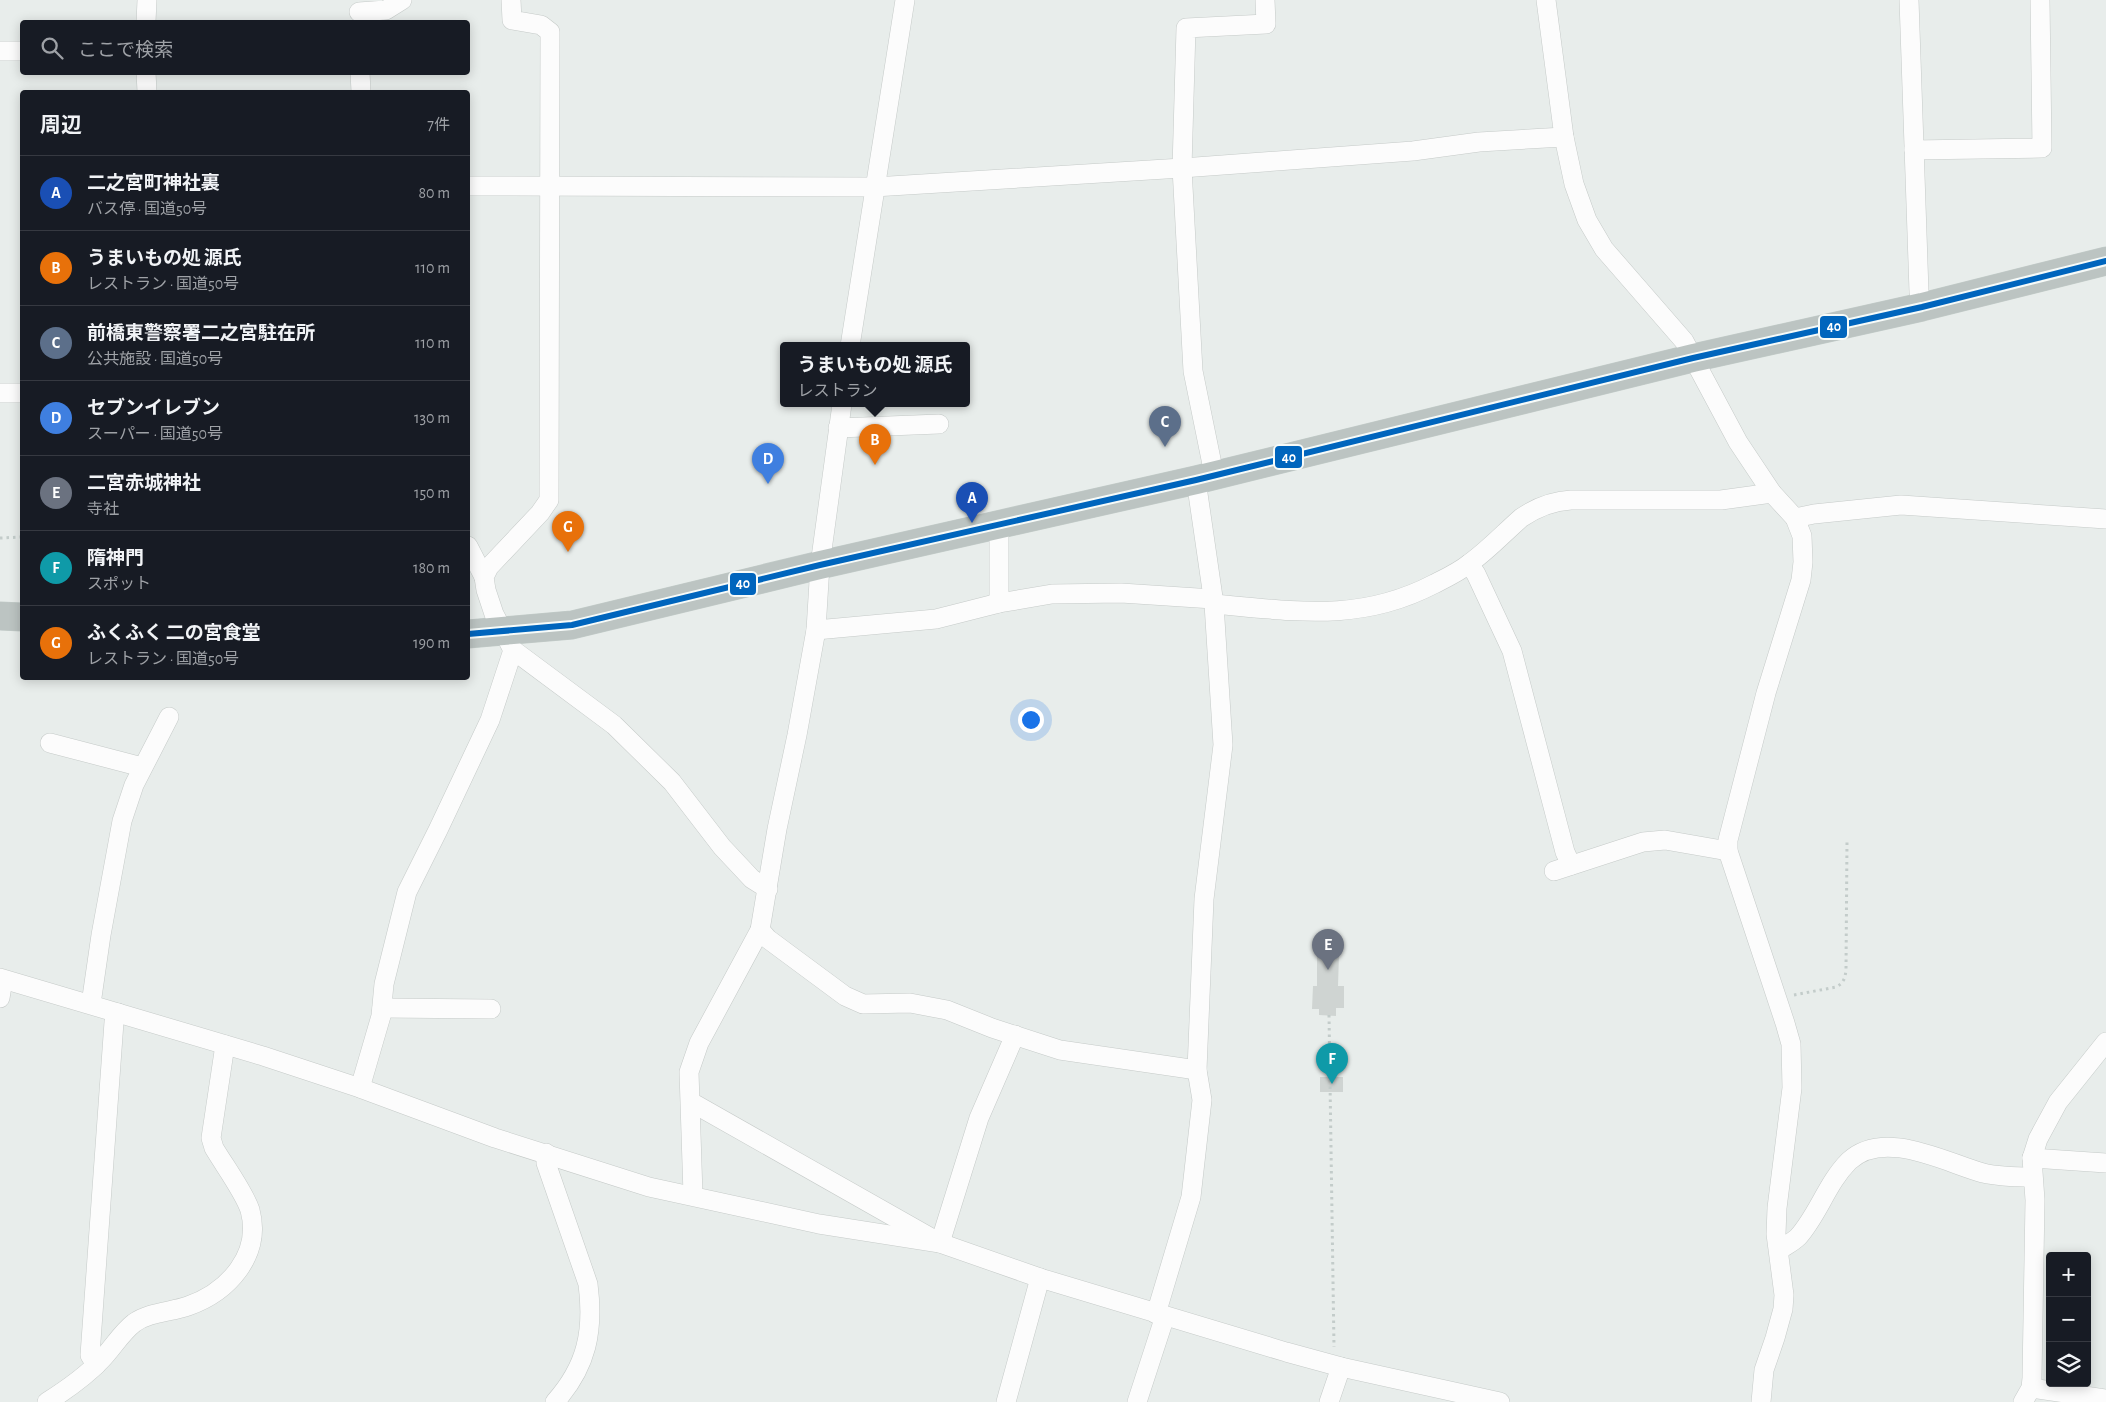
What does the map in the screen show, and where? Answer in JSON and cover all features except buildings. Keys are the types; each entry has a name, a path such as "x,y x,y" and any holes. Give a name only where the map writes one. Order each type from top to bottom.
{"highway":[{"path":"470,634 508,641 820,565 1205,477 1693,358 1922,307 2106,261"},
{"path":"0,616 20,618"}],"street":[{"path":"146,20 147,0"},
{"path":"359,12 386,10 402,0"},
{"path":"484,577 489,567 540,513 549,500 550,32 541,25 512,20 511,0"},
{"path":"851,342 905,0"},
{"path":"1137,1402 1191,1197 1202,1100 1197,1070 1204,899 1223,745 1205,477 1192,371 1182,168 1186,28 1266,24 1265,0"},
{"path":"1546,0 1564,137 1579,202 1594,234 1604,249 1684,340 1738,442 1772,493 1795,518 1802,536 1803,562 1801,580 1764,702 1728,840 1728,851 1778,999 1791,1044 1790,1116 1777,1208 1776,1234 1784,1295 1775,1338 1764,1370 1761,1402"},
{"path":"1909,0 1919,292 1922,307"},
{"path":"1914,150 2042,148 2040,0"},
{"path":"0,51 20,51"},
{"path":"146,75 147,90"},
{"path":"360,75 360,90"},
{"path":"470,186 874,186 1182,168 1413,151 1479,142 1564,137"},
{"path":"0,393 20,393"},
{"path":"693,1195 689,1072 699,1043 760,930 777,829 797,735 816,630 820,565 842,407"},
{"path":"838,428 939,424"},
{"path":"816,630 936,619 999,603 1052,594 1121,593 1308,612 1360,609 1396,601 1418,592 1469,564 1521,518 1531,511 1552,503 1571,500 1721,500 1772,493"},
{"path":"1795,518 1814,514 1901,505 2106,519"},
{"path":"999,524 999,603"},
{"path":"470,550 484,577 494,614 508,641 614,725 672,782 734,860 752,879 768,889"},
{"path":"1469,564 1476,574 1512,651 1565,852 1562,868 1643,842 1665,840 1728,851"},
{"path":"360,1088 382,1008 384,984 407,892 490,720 508,641"},
{"path":"91,1004 100,935 117,843 131,794 142,767 169,717"},
{"path":"50,743 142,767"},
{"path":"760,930 768,939 844,996 864,1004 910,1003 947,1010 1015,1036 1060,1050 1197,1070"},
{"path":"1,985 91,1004 225,1045 360,1088 495,1138 648,1186 819,1224 940,1243"},
{"path":"382,1008 491,1009"},
{"path":"96,1365 90,1355 114,1022 118,1013"},
{"path":"940,1243 979,1118 1015,1036"},
{"path":"2106,1042 2058,1102 2038,1139 2032,1158 2035,1200 2027,1395 2106,1399"},
{"path":"47,1402 96,1365 135,1323 158,1314 190,1306 221,1287 242,1268 248,1253 251,1235 249,1209 214,1148 211,1138 225,1045"},
{"path":"690,1102 940,1243 1040,1278 1161,1315 1337,1358 1500,1402"},
{"path":"1779,1250 1798,1237 1840,1172 1850,1161 1868,1151 1891,1148 1914,1150 1983,1173 2007,1177 2032,1178"},
{"path":"546,1153 546,1163 588,1284 590,1302 588,1338 584,1356 577,1373 555,1402"},
{"path":"2032,1158 2106,1163"},
{"path":"1006,1402 1040,1278"},
{"path":"1329,1402 1337,1358"}],"path":[{"path":"0,538 20,537"},
{"path":"1778,999 1836,987 1842,984 1845,979 1847,840"},
{"path":"1329,1015 1337,1358"}],"transit line":[{"name":"40","path":"470,634 572,625 820,565 1196,480 1693,358 1922,307 2106,261"}],"place":[{"name":"前橋東警察署二之宮駐在所","path":"1165,447"},
{"name":"うまいもの処 源氏","path":"875,465"},
{"name":"セブンイレブン","path":"768,484"},
{"name":"二之宮町神社裏","path":"972,523"},
{"name":"ふくふく 二の宮食堂","path":"568,552"},
{"name":"二宮赤城神社","path":"1328,970"},
{"name":"隋神門","path":"1332,1084"}]}
